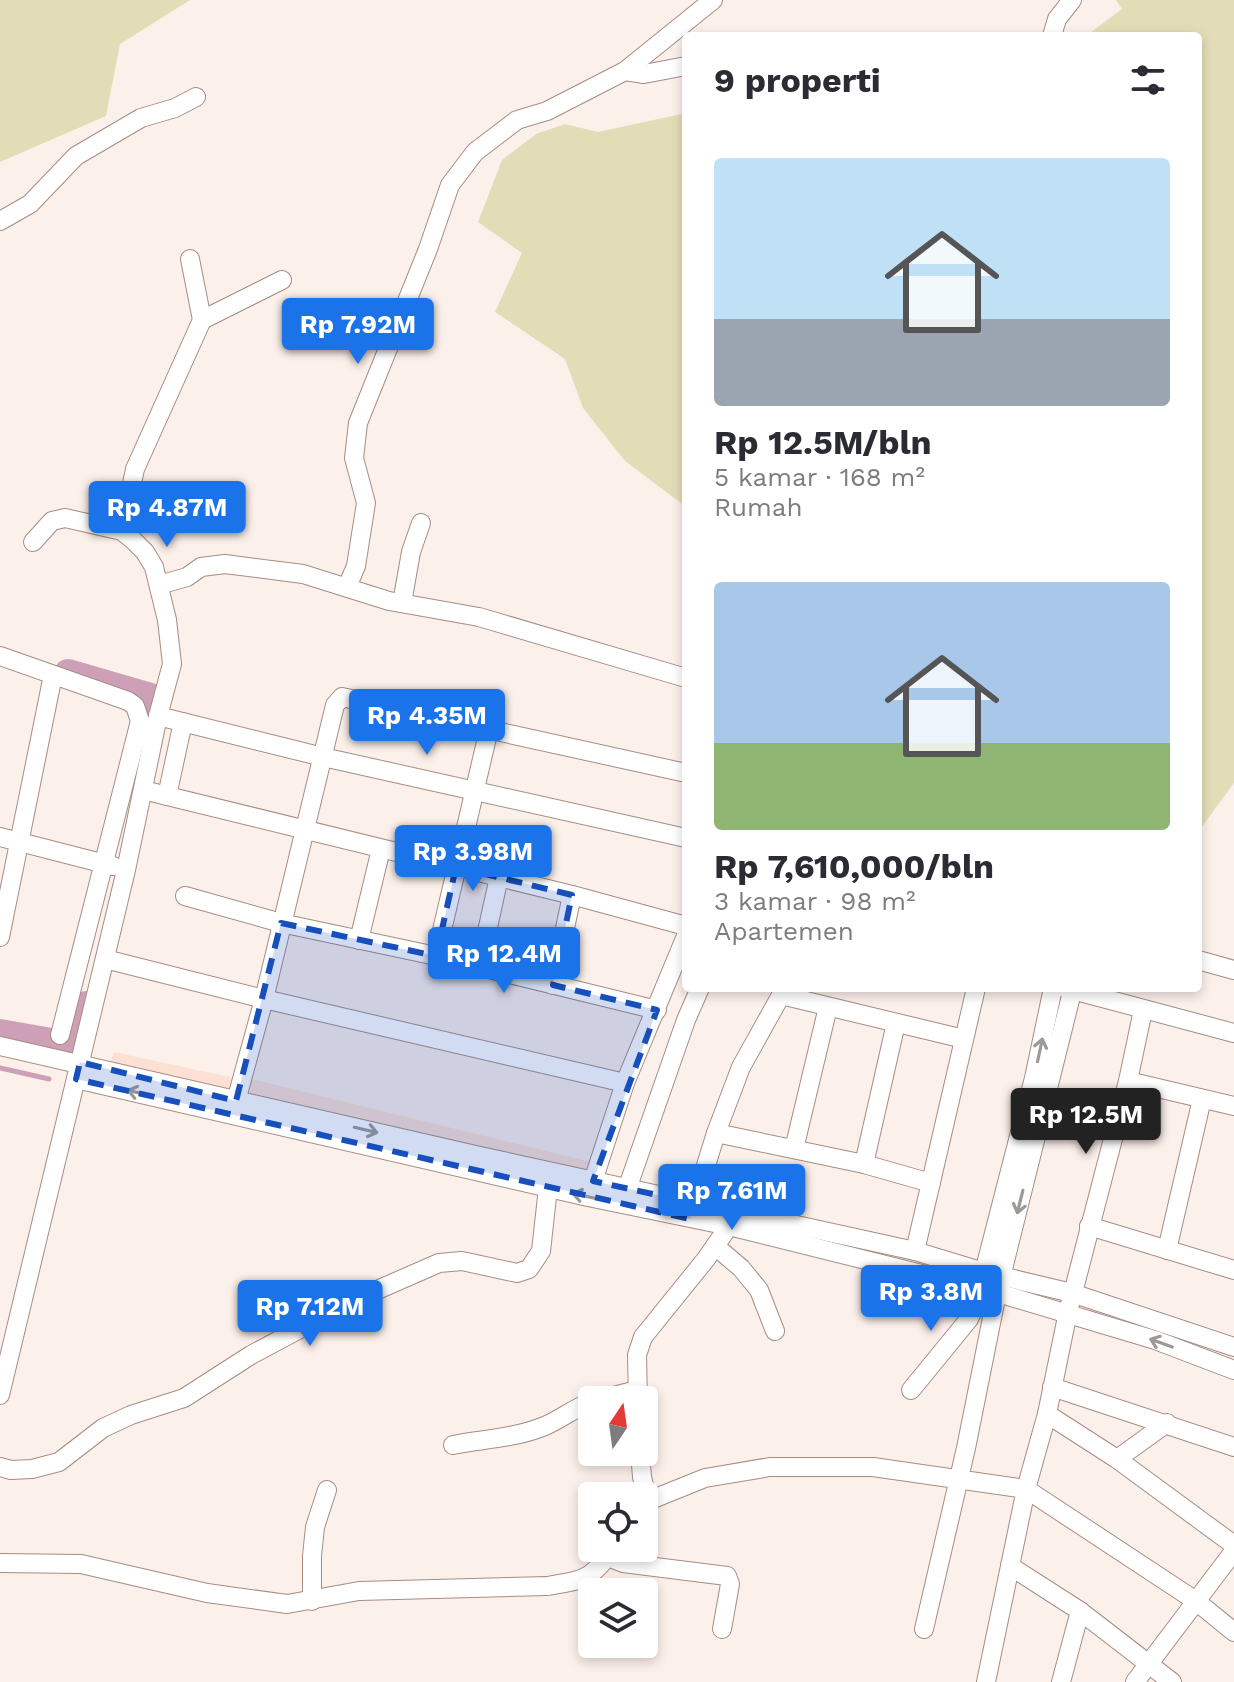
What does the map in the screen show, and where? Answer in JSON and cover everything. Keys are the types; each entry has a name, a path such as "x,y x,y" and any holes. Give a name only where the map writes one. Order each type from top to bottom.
{"street":[{"path":"347,587 356,566 366,503 354,458 358,423 428,249 450,185 475,152 517,120 547,111 625,71 713,0"},
{"path":"1053,32 1057,19 1072,0"},
{"path":"625,71 644,74 682,67"},
{"path":"0,221 30,204 76,156 141,118 175,108 196,97"},
{"path":"122,531 135,469 202,320 190,259"},
{"path":"202,320 282,280"},
{"path":"33,542 58,518 72,518 122,531 145,552 154,567 172,646 172,664 143,790 60,1035"},
{"path":"402,603 411,552 421,523"},
{"path":"159,585 187,577 201,567 225,564 303,574 402,603 479,617 682,677"},
{"path":"0,656 128,701 135,706 140,721 116,867 105,959 0,1395"},
{"path":"0,937 53,675"},
{"path":"236,1101 338,699 345,696 682,772"},
{"path":"158,716 323,757 682,837"},
{"path":"167,796 183,722"},
{"path":"436,956 489,729"},
{"path":"143,790 682,925"},
{"path":"0,837 116,867"},
{"path":"359,940 381,849"},
{"path":"479,968 499,877"},
{"path":"553,985 572,895"},
{"path":"185,896 281,923 436,956 657,1010"},
{"path":"593,1181 625,1083 682,946"},
{"path":"105,959 625,1083"},
{"path":"1202,961 1234,970"},
{"path":"627,1189 698,992"},
{"path":"692,1211 716,1133 741,1067 782,992"},
{"path":"786,992 828,1007 964,1039"},
{"path":"915,1251 975,992"},
{"path":"924,1629 959,1480 991,1282 1034,1078 1065,992"},
{"path":"1077,992 1234,1033"},
{"path":"794,1149 828,1007"},
{"path":"986,1682 1026,1489 1047,1414 1072,1293 1128,1081 1143,1010"},
{"path":"864,1164 896,1023"},
{"path":"0,1046 78,1071 548,1188 915,1251 1068,1312 1234,1370"},
{"path":"78,1071 236,1101 627,1189 729,1226 991,1282 1072,1293 1234,1347"},
{"path":"1128,1081 1234,1106"},
{"path":"1167,1250 1202,1099"},
{"path":"716,1133 864,1164 931,1183"},
{"path":"0,1467 32,1469 59,1462 103,1428 131,1415 184,1398 251,1355 352,1301 439,1263 462,1261 517,1273 529,1269 541,1251 548,1188"},
{"path":"638,1386 637,1355 643,1337 729,1226"},
{"path":"1089,1226 1234,1270"},
{"path":"715,1246 741,1268 759,1290 775,1331"},
{"path":"911,1390 969,1319 991,1282"},
{"path":"1052,1387 1234,1447"},
{"path":"453,1445 520,1434 547,1425 578,1407"},
{"path":"1047,1414 1117,1459 1234,1545"},
{"path":"1117,1459 1167,1423"},
{"path":"658,1499 705,1478 770,1467 873,1467 1026,1489 1196,1601 1234,1632"},
{"path":"312,1601 315,1527 327,1490"},
{"path":"1135,1682 1234,1551"},
{"path":"0,1563 81,1564 207,1593 287,1604 359,1591 547,1586 574,1582 598,1570 604,1562"},
{"path":"622,1562 727,1576 730,1584 722,1629"},
{"path":"1010,1566 1080,1611 1172,1682"},
{"path":"1061,1682 1080,1611"}],"highlighted area":[{"path":"456,867 572,895 553,985 657,1010 593,1181 694,1203 690,1219 76,1079 80,1062 236,1101 281,923 436,956"}],"shaded area":[{"path":"0,0 190,0 120,44 106,116 0,162"},
{"path":"1116,0 1234,0 1234,783 1202,827 1202,32 1091,32 1122,9"},
{"path":"682,114 682,504 625,461 583,408 565,359 495,312 522,253 478,222 502,160 536,134 565,124 598,132"},
{"path":"114,1052 239,1079 234,1096 108,1067"},
{"path":"252,1079 591,1162 587,1178 248,1099"}],"waterway":[{"path":"68,673 154,698 147,734"},
{"path":"0,1033 74,1046 86,1005"},
{"path":"0,1068 49,1079"}]}
